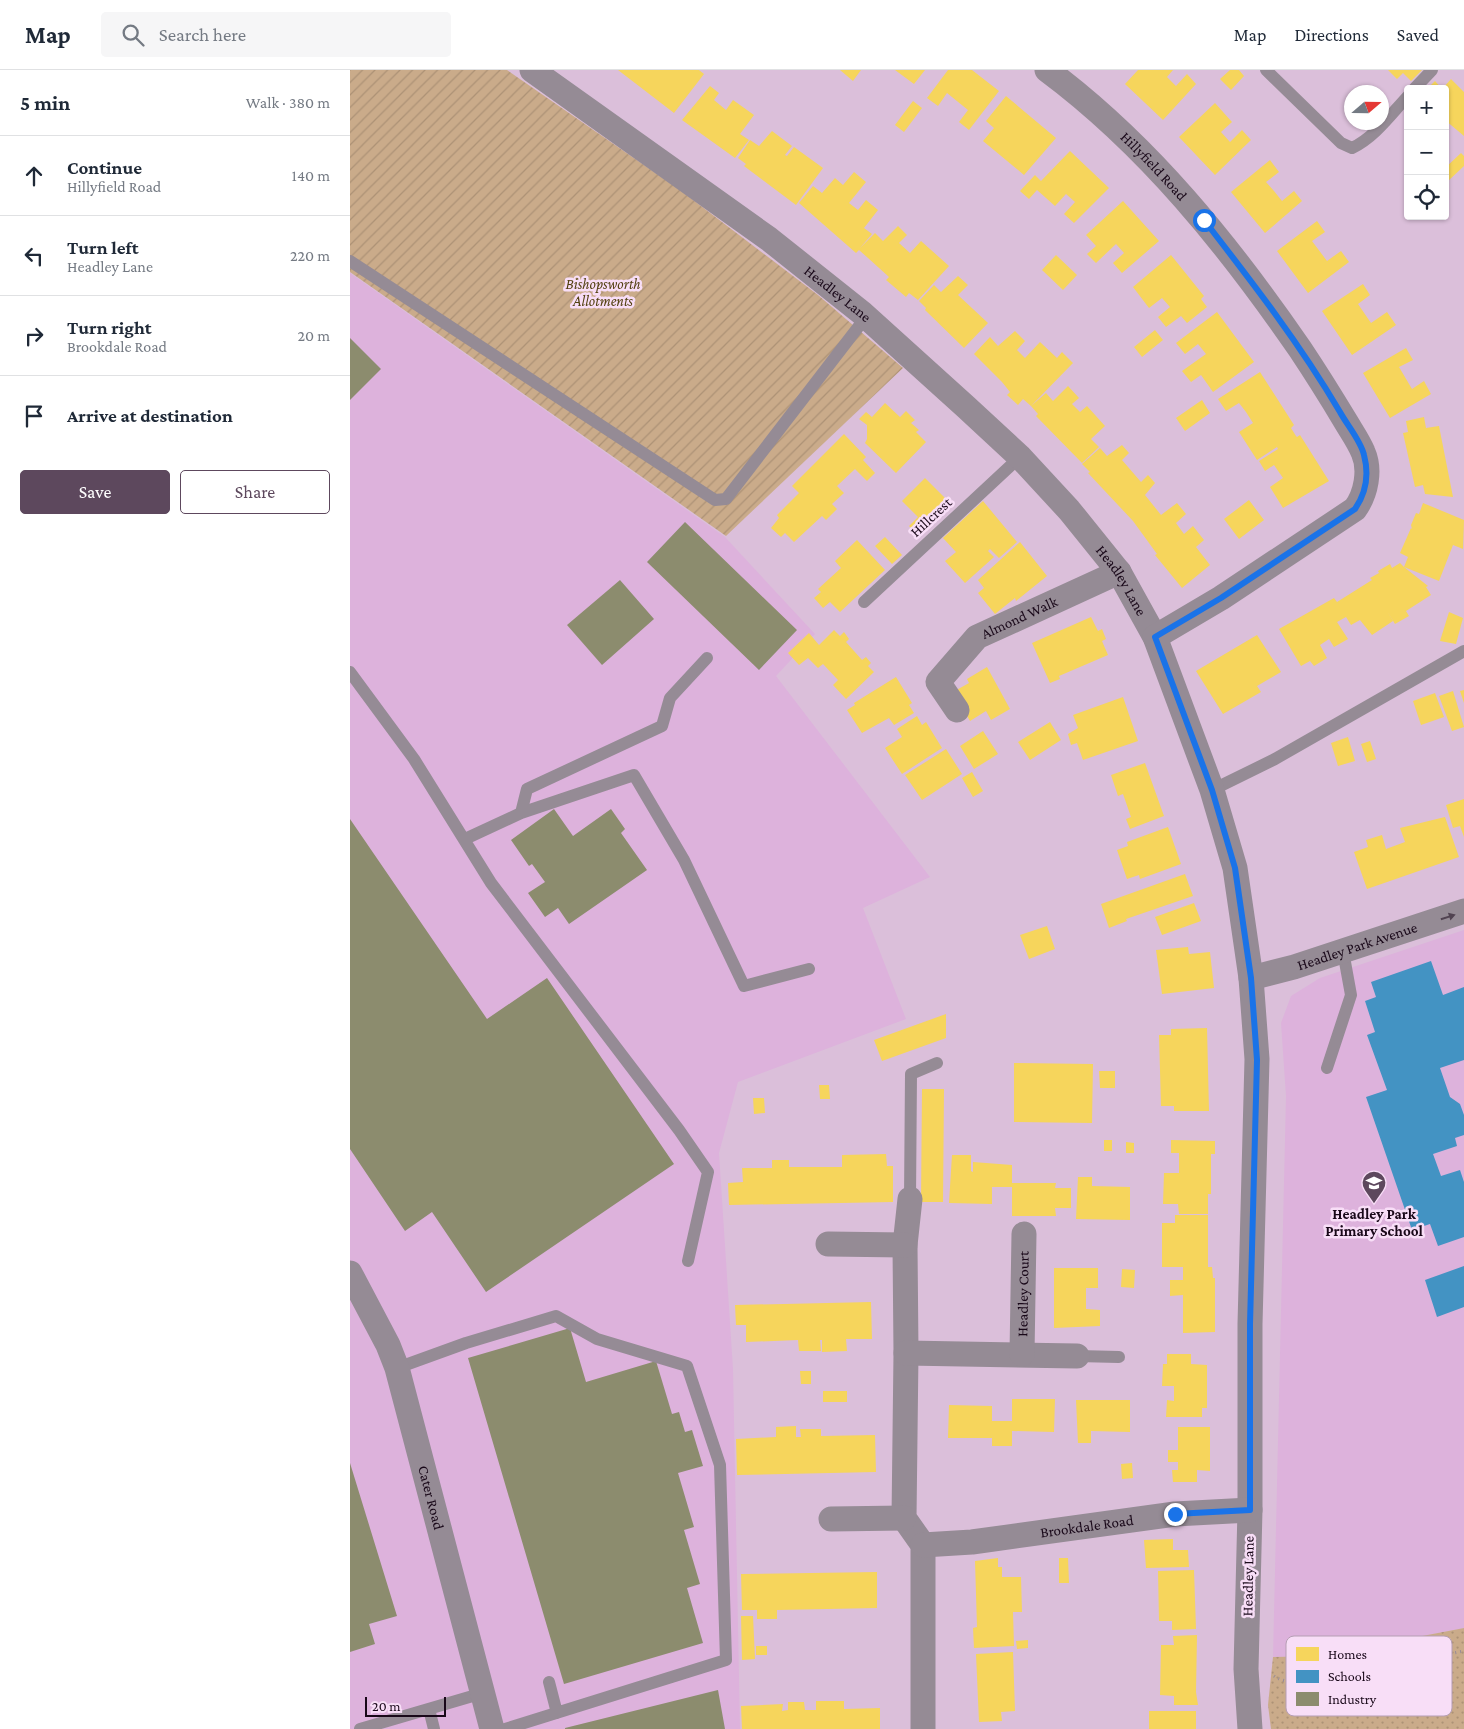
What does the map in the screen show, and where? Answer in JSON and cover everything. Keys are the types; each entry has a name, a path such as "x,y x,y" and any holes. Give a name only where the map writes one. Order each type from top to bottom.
{"street":[{"name":"Headley Lane","path":"532,70 769,239 866,317 1020,457 1069,510 1119,572 1155,637 1212,790 1235,868 1251,978 1257,1060 1250,1324 1250,1510 1246,1654 1250,1729"},
{"name":"Hillyfield Road","path":"1047,70 1124,136 1204,220 1266,300 1318,376 1364,453 1366,469 1364,497 1355,509 1221,598 1155,637"},
{"name":"Almond Walk","path":"957,710 938,682 977,638 1119,572"},
{"name":"Headley Park Avenue","path":"1251,978 1343,951 1464,911"},
{"path":"910,1199 905,1245 904,1518 923,1545 923,1729"},
{"name":"Headley Court","path":"1022,1354 1024,1234"},
{"path":"828,1244 905,1245"},
{"name":"Cater Road","path":"350,1273 388,1345 397,1368 492,1729"},
{"name":"Headley Court","path":"906,1353 1078,1356"},
{"name":"Brookdale Road","path":"923,1545 972,1542 1175,1514 1250,1510"},
{"path":"831,1519 904,1518"}],"lane":[{"path":"1266,70 1340,143 1352,148 1362,143 1373,133 1404,100"},
{"path":"1418,85 1432,70"},
{"path":"350,261 715,500 726,498 866,317"},
{"name":"Hillcrest","path":"864,602 1020,457"},
{"path":"1212,790 1275,759 1464,651"},
{"path":"521,813 527,789 662,726 670,698 708,658"},
{"path":"350,672 414,758 491,883 679,1130 708,1172 688,1261"},
{"path":"465,839 521,813 634,774 684,860 744,986 808,969"},
{"path":"1327,1068 1351,995 1343,951"},
{"path":"910,1199 911,1074 937,1063"},
{"path":"397,1368 466,1343 556,1316 597,1339 687,1366 720,1465 726,1660 505,1729"},
{"path":"1078,1356 1119,1357"},
{"path":"549,1682 557,1713"},
{"path":"360,1729 483,1693"},
{"path":"429,1709 434,1729"}],"path":[{"path":"1246,1654 1278,1680 1286,1681"}],"shaded area":[{"path":"350,273 725,537 815,634 776,676 930,877 863,908 906,1019 738,1082 719,1153 733,1369 740,1729 350,1729"},
{"name":"Headley Park Primary School","path":"1464,930 1464,1628 1422,1636 1286,1636 1286,1657 1273,1657 1286,1096 1281,1023 1291,996 1320,978"}],"green space":[{"name":"Bishopsworth Allotments","path":"350,70 507,70 680,190 818,295 903,368 726,536 350,272"},
{"path":"1464,1628 1464,1729 1271,1729 1268,1705 1273,1657 1286,1657 1286,1716 1452,1716 1452,1636 1422,1636"}],"building: Homes":[{"path":"618,70 699,70 704,74 674,113"},
{"path":"840,70 861,70 853,81"},
{"path":"895,70 925,70 914,84"},
{"path":"948,70 972,70 999,91 969,130 959,122 968,110 947,93 938,106 927,98"},
{"path":"1138,70 1173,70 1167,77 1176,86 1187,74 1196,84 1163,120 1125,84"},
{"path":"1230,70 1239,70 1244,76 1231,90 1220,79"},
{"path":"1388,70 1422,70 1411,81 1403,73 1397,79"},
{"path":"1451,79 1464,92 1464,136 1449,123 1449,85 1446,85"},
{"path":"710,86 719,93 714,100 726,110 733,100 754,115 740,134 749,140 735,158 682,120"},
{"path":"1006,96 1056,138 1024,175 983,141 994,128 986,121"},
{"path":"913,101 922,108 904,132 895,125"},
{"path":"1215,103 1232,122 1221,132 1230,142 1242,130 1251,140 1215,175 1179,137"},
{"path":"772,131 792,146 785,155 787,156 794,147 823,168 796,205 744,166 746,164 738,158 750,140 759,146"},
{"path":"1070,151 1109,188 1074,223 1064,214 1075,202 1066,194 1055,206 1037,190 1029,199 1020,191 1035,175 1041,181"},
{"path":"1461,153 1464,156 1464,166 1449,180 1449,164"},
{"path":"1270,160 1279,172 1266,182 1282,201 1294,191 1302,201 1265,233 1231,192"},
{"path":"854,172 866,182 849,203 858,210 866,200 878,210 864,228 872,234 860,248 875,233 883,241 898,226 907,235 899,243 910,253 921,241 949,266 918,300 909,293 906,297 886,280 889,277 859,250 856,253 799,203 813,186 822,193 835,178 843,185"},
{"path":"1123,201 1159,241 1122,273 1113,263 1124,253 1116,244 1096,263 1087,254 1096,246 1086,235"},
{"path":"1317,221 1325,232 1312,241 1327,261 1341,251 1349,262 1308,293 1277,251"},
{"path":"1056,255 1077,275 1063,290 1042,270"},
{"path":"1171,255 1204,296 1201,299 1207,307 1187,323 1181,316 1166,327 1158,317 1170,307 1162,298 1149,308 1133,287"},
{"path":"958,276 968,285 958,295 988,323 964,348 925,310 926,308 919,301 934,285 941,292"},
{"path":"1363,284 1370,295 1358,304 1371,323 1387,312 1396,325 1352,355 1322,311"},
{"path":"1217,312 1254,362 1213,392 1201,375 1191,382 1182,371 1206,354 1198,344 1185,354 1176,343"},
{"path":"1155,330 1163,340 1142,357 1134,347"},
{"path":"1015,331 1025,341 1017,350 1025,358 1040,342 1057,358 1062,352 1073,363 1031,406 1023,399 1018,405 1007,395 1010,392 1002,382 974,354 990,337 998,346"},
{"path":"1406,348 1413,360 1399,367 1412,389 1424,381 1431,394 1390,418 1363,373"},
{"path":"1260,372 1294,425 1291,428 1296,436 1300,435 1329,481 1283,508 1270,487 1283,478 1274,465 1265,471 1259,461 1278,449 1277,447 1257,460 1239,432 1253,423 1246,412 1239,403 1226,411 1218,399"},
{"path":"1068,386 1079,398 1072,404 1080,412 1087,406 1105,426 1091,439 1099,447 1082,463 1036,416 1038,414 1031,406 1046,393 1053,401"},
{"path":"1202,400 1210,413 1185,431 1176,418"},
{"path":"885,403 900,417 906,411 915,420 911,423 919,430 916,432 926,442 896,473 865,443 867,439 867,425 859,419 866,412 872,417"},
{"path":"1424,417 1426,428 1439,426 1453,497 1425,494 1423,485 1415,487 1403,433 1408,432 1406,421"},
{"path":"844,434 866,457 863,460 875,473 867,481 855,469 837,486 844,493 832,504 837,509 826,520 822,516 794,542 785,533 781,537 771,528 779,518 777,515 799,493 792,486"},
{"path":"1122,445 1129,453 1122,460 1141,482 1148,475 1155,483 1145,495 1161,515 1177,503 1186,514 1176,523 1184,534 1193,526 1204,540 1196,547 1210,565 1182,588 1155,555 1157,554 1133,521 1088,473 1090,472 1082,464 1100,448 1107,456"},
{"path":"925,478 948,501 917,534 909,526 918,517 902,501"},
{"path":"1249,500 1264,520 1239,539 1224,519"},
{"path":"983,501 1017,542 999,558 990,549 988,551 994,557 965,583 945,561 956,552 943,538"},
{"path":"1423,503 1464,520 1463,549 1453,545 1439,581 1404,567 1408,557 1400,553 1412,529 1411,525 1416,513 1419,514"},
{"path":"885,537 902,555 892,564 875,546"},
{"path":"857,540 885,570 840,612 830,602 823,608 814,598 821,592 818,589 841,568 835,561"},
{"path":"1020,542 1047,576 1016,601 1015,598 995,614 978,593 984,588 978,580"},
{"path":"1400,563 1428,586 1426,587 1431,595 1406,611 1409,616 1395,624 1387,611 1393,621 1372,635 1360,620 1351,625 1346,617 1337,622 1348,639 1334,647 1329,639 1320,645 1327,658 1314,666 1310,661 1301,666 1279,629 1334,598 1337,602 1372,580 1370,578 1390,564 1392,568"},
{"path":"1449,612 1463,618 1456,644 1440,641"},
{"path":"1091,617 1098,631 1102,629 1106,639 1102,641 1108,655 1059,676 1060,679 1050,683 1032,643"},
{"path":"834,630 840,636 844,632 849,639 846,642 862,660 866,657 871,663 868,666 874,672 846,699 833,685 838,680 823,664 818,668 808,658 799,665 788,653 809,633 819,645"},
{"path":"1257,635 1281,672 1257,686 1261,692 1223,714 1196,671"},
{"path":"987,667 1010,709 991,720 986,711 970,721 953,692 969,683 967,679"},
{"path":"896,677 912,703 909,705 914,713 894,725 889,718 862,733 847,710 855,705 854,703"},
{"path":"1464,690 1464,703 1460,691"},
{"path":"1453,691 1464,727 1452,731 1439,696"},
{"path":"1435,693 1444,717 1421,725 1413,701"},
{"path":"1123,697 1138,741 1083,760 1077,743 1071,745 1068,734 1078,728 1073,715"},
{"path":"917,716 922,725 926,722 942,748 902,774 885,748 902,737 897,729"},
{"path":"1050,722 1061,740 1030,760 1018,742"},
{"path":"983,731 998,754 974,769 960,746"},
{"path":"1348,737 1355,761 1338,766 1331,743"},
{"path":"1370,741 1376,759 1367,762 1361,744"},
{"path":"946,749 962,774 922,800 905,775"},
{"path":"1145,763 1164,816 1130,829 1126,819 1131,817 1123,794 1118,796 1111,775"},
{"path":"972,772 983,791 973,797 962,778"},
{"path":"1464,799 1464,837 1460,826 1453,828 1446,805"},
{"path":"1445,817 1459,857 1367,889 1354,852 1368,847 1366,840 1382,835 1386,849 1405,842 1400,828"},
{"path":"1168,827 1181,864 1140,879 1139,875 1127,879 1117,850 1128,846 1127,842"},
{"path":"1185,874 1193,896 1126,919 1127,921 1109,928 1101,904"},
{"path":"1194,903 1201,921 1162,935 1155,917"},
{"path":"1047,926 1055,949 1029,959 1020,935"},
{"path":"1188,947 1189,954 1210,952 1214,988 1162,994 1156,950"},
{"path":"946,1014 946,1038 882,1061 874,1040"},
{"path":"1207,1028 1209,1111 1174,1111 1174,1106 1161,1106 1159,1035 1171,1035 1171,1029"},
{"path":"1014,1063 1093,1064 1092,1123 1014,1122"},
{"path":"1099,1071 1115,1071 1115,1088 1100,1088"},
{"path":"819,1085 829,1085 830,1099 820,1099"},
{"path":"922,1089 944,1089 943,1202 921,1202"},
{"path":"753,1098 764,1098 765,1113 754,1114"},
{"path":"1104,1140 1112,1140 1112,1151 1104,1151"},
{"path":"1171,1140 1215,1141 1215,1154 1211,1154 1211,1194 1208,1194 1208,1214 1179,1214 1178,1204 1163,1204 1164,1173 1179,1173 1179,1153 1171,1153"},
{"path":"1126,1142 1134,1143 1134,1153 1126,1153"},
{"path":"886,1154 887,1166 893,1166 893,1202 729,1205 728,1183 743,1182 742,1168 772,1168 772,1160 789,1160 789,1167 842,1167 842,1155"},
{"path":"952,1155 971,1155 971,1171 973,1172 973,1162 1012,1165 1012,1183 1056,1183 1055,1188 1071,1188 1071,1208 1055,1208 1056,1216 1012,1216 1012,1187 992,1187 992,1204 949,1203"},
{"path":"1078,1177 1092,1177 1092,1186 1130,1187 1130,1220 1076,1219"},
{"path":"1175,1215 1208,1215 1208,1267 1212,1267 1213,1278 1215,1278 1215,1332 1183,1333 1183,1295 1170,1296 1170,1280 1183,1280 1183,1267 1162,1267 1162,1223 1175,1223"},
{"path":"1054,1268 1098,1268 1098,1288 1086,1288 1086,1309 1100,1310 1100,1326 1054,1328"},
{"path":"1122,1269 1135,1270 1134,1288 1121,1287"},
{"path":"871,1302 872,1339 846,1339 847,1351 822,1352 822,1340 820,1340 821,1351 799,1351 798,1340 746,1342 746,1325 736,1325 735,1305"},
{"path":"1167,1354 1191,1354 1191,1364 1207,1365 1207,1408 1202,1408 1202,1417 1166,1417 1167,1400 1174,1401 1174,1386 1162,1386 1163,1364 1167,1364"},
{"path":"800,1371 811,1371 811,1384 801,1384"},
{"path":"823,1391 847,1391 847,1402 823,1402"},
{"path":"1012,1399 1055,1399 1054,1432 1012,1431 1012,1446 992,1446 992,1438 948,1438 949,1405 992,1406 992,1421 1012,1421"},
{"path":"1076,1400 1130,1400 1130,1432 1091,1431 1091,1443 1078,1443"},
{"path":"796,1426 796,1437 801,1437 800,1429 821,1429 821,1436 875,1435 876,1472 737,1475 736,1439 776,1437 776,1427"},
{"path":"1178,1427 1210,1427 1210,1471 1197,1470 1197,1482 1173,1482 1172,1470 1178,1470 1178,1462 1168,1462 1168,1450 1178,1450"},
{"path":"1132,1463 1133,1478 1122,1479 1121,1464"},
{"path":"1173,1539 1173,1550 1188,1550 1189,1567 1146,1568 1144,1540"},
{"path":"998,1558 998,1567 1002,1567 1002,1577 1021,1577 1022,1612 1013,1612 1014,1646 974,1648 973,1628 977,1627 975,1561"},
{"path":"1059,1558 1068,1558 1069,1583 1059,1583"},
{"path":"1194,1570 1196,1629 1172,1630 1172,1621 1159,1621 1158,1571"},
{"path":"877,1572 877,1608 777,1610 777,1619 757,1619 757,1610 742,1610 741,1574"},
{"path":"741,1616 753,1616 755,1659 742,1660"},
{"path":"1197,1635 1196,1692 1198,1705 1174,1705 1174,1696 1160,1695 1161,1645 1174,1645 1173,1636"},
{"path":"1028,1640 1028,1648 1017,1649 1016,1641"},
{"path":"756,1646 767,1646 767,1655 756,1655"},
{"path":"1013,1652 1015,1711 1001,1712 1002,1721 979,1722 976,1654"},
{"path":"816,1701 844,1701 844,1709 880,1708 880,1729 742,1729 741,1706 783,1704 782,1711 788,1710 788,1702 804,1702 805,1710 816,1710"},
{"path":"1149,1711 1196,1711 1196,1729 1149,1729"}],"building: Schools":[{"path":"1431,961 1443,995 1464,987 1464,1060 1440,1068 1450,1097 1460,1104 1464,1115 1464,1135 1455,1138 1457,1146 1433,1154 1441,1176 1460,1170 1464,1182 1464,1237 1438,1246 1430,1224 1412,1230 1366,1097 1387,1090 1367,1035 1375,1032 1365,1001 1376,997 1371,982"},
{"path":"1464,1266 1464,1307 1437,1317 1425,1280"}],"building: Industry":[{"path":"350,338 381,369 350,400"},
{"path":"685,522 797,630 759,670 647,562"},
{"path":"620,580 654,619 602,665 567,625"},
{"path":"554,809 573,836 611,809 625,829 621,833 647,870 569,924 558,908 545,917 528,893 545,882 532,864 529,866 511,840"},
{"path":"350,819 487,1019 547,978 674,1164 486,1292 432,1212 405,1231 350,1149"},
{"path":"570,1328 586,1382 656,1361 672,1414 679,1412 685,1432 692,1430 703,1466 678,1473 694,1527 684,1530 700,1584 687,1588 703,1643 564,1684 468,1358"},
{"path":"350,1463 397,1616 369,1624 375,1644 350,1652"},
{"path":"718,1690 725,1729 565,1729 565,1728"}],"place":[{"name":"Headley Park Primary School","path":"1374,1204"}],"route":[{"path":"1175,1514 1250,1510 1251,1220 1257,1060 1251,978 1235,868 1212,790 1155,637 1221,598 1355,509 1364,497 1366,483 1364,453 1318,376 1266,300 1204,220"}]}
